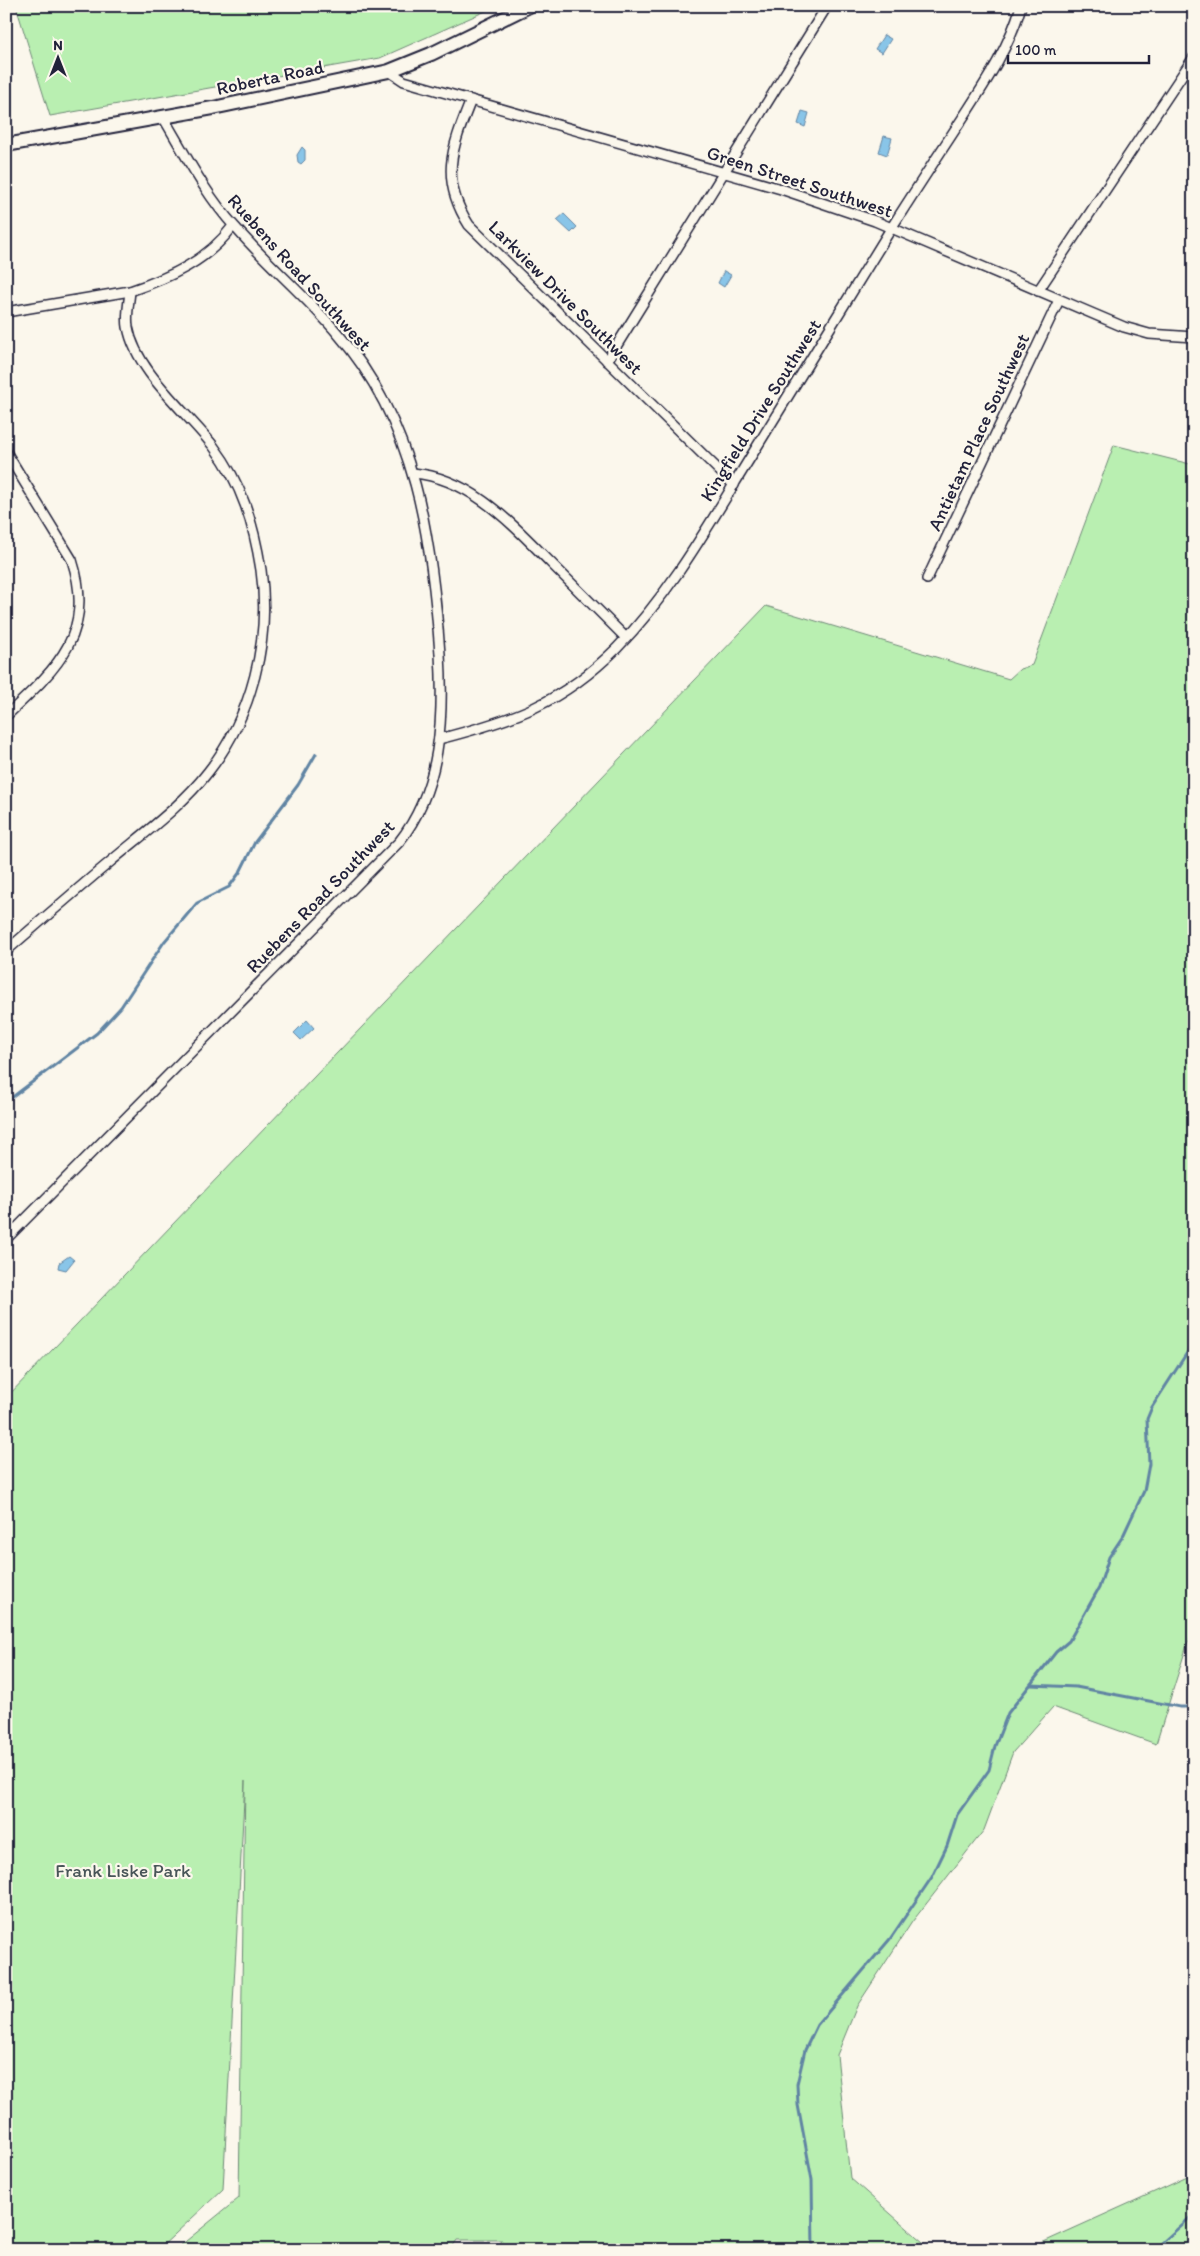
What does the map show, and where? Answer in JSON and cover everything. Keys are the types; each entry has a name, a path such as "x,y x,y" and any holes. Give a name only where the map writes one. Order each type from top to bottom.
{"street":[{"name":"Roberta Road","path":"6,144 163,117 389,71 431,54 529,6"},
{"path":"607,361 827,6"},
{"name":"Kingfield Drive Southwest","path":"439,739 494,726 539,707 572,686 626,638 661,597 734,485 892,228 984,85 1014,32 1021,6"},
{"path":"1038,291 1194,57"},
{"name":"Green Street Southwest","path":"389,71 404,81 781,189 892,228 1132,330 1166,336 1194,337"},
{"name":"Larkview Drive Southwest","path":"471,100 452,158 452,190 458,207 469,225 734,485"},
{"name":"Ruebens Road Southwest","path":"6,1239 398,842 408,830 423,802 434,768 439,739 442,703 436,598 425,524 414,473 387,408 361,364 338,334 233,226 208,192 163,117"},
{"path":"6,312 130,291 179,272 196,262 216,246 233,226"},
{"path":"6,951 164,816 202,779 218,759 237,726 256,672 263,630 264,608 262,579 250,516 244,499 214,447 147,369 133,346 127,319 130,291"},
{"name":"Antietam Place Southwest","path":"927,578 1059,300"},
{"path":"6,452 72,560 80,605 74,635 61,661 44,681 6,716"},
{"path":"414,473 451,483 474,495 496,510 626,638"}],"green space":[{"path":"16,6 497,6 380,58 50,116"},
{"name":"Frank Liske Park","path":"1114,445 1194,465 1194,1633 1188,1642 1156,1744 1053,1707 1013,1752 984,1830 912,1922 857,2006 837,2055 850,2178 932,2250 497,2250 502,2240 457,2240 450,2250 175,2250 239,2198 245,1781 223,2189 158,2250 6,2250 6,1398 766,606 1009,679 1020,669 1032,665"},
{"path":"1194,2174 1194,2250 1026,2250"}],"water":[{"path":"884,35 891,39 882,53 875,49"},
{"path":"802,111 809,113 805,127 798,124"},
{"path":"884,136 892,138 887,155 879,152"},
{"path":"302,147 305,150 305,160 301,164 298,162 297,155"},
{"path":"564,214 577,227 571,233 557,220"},
{"path":"724,271 731,275 724,287 718,283"},
{"path":"307,1020 314,1028 301,1040 294,1033"},
{"path":"69,1256 74,1260 66,1270 58,1268 59,1263"}],"waterway":[{"path":"6,1102 97,1033 121,1007 164,942 197,903 229,887 240,872 255,842 298,785 316,754"},
{"path":"813,2250 812,2180 798,2105 797,2084 805,2050 817,2025 890,1939 932,1877 947,1846 957,1815 989,1770 995,1746 1008,1713 1056,1652 1069,1641 1099,1588 1109,1557 1123,1536 1144,1491 1149,1464 1147,1419 1152,1407 1194,1342"},
{"path":"1031,1685 1076,1687 1180,1707 1194,1707"},
{"path":"1154,2250 1194,2214"}]}
